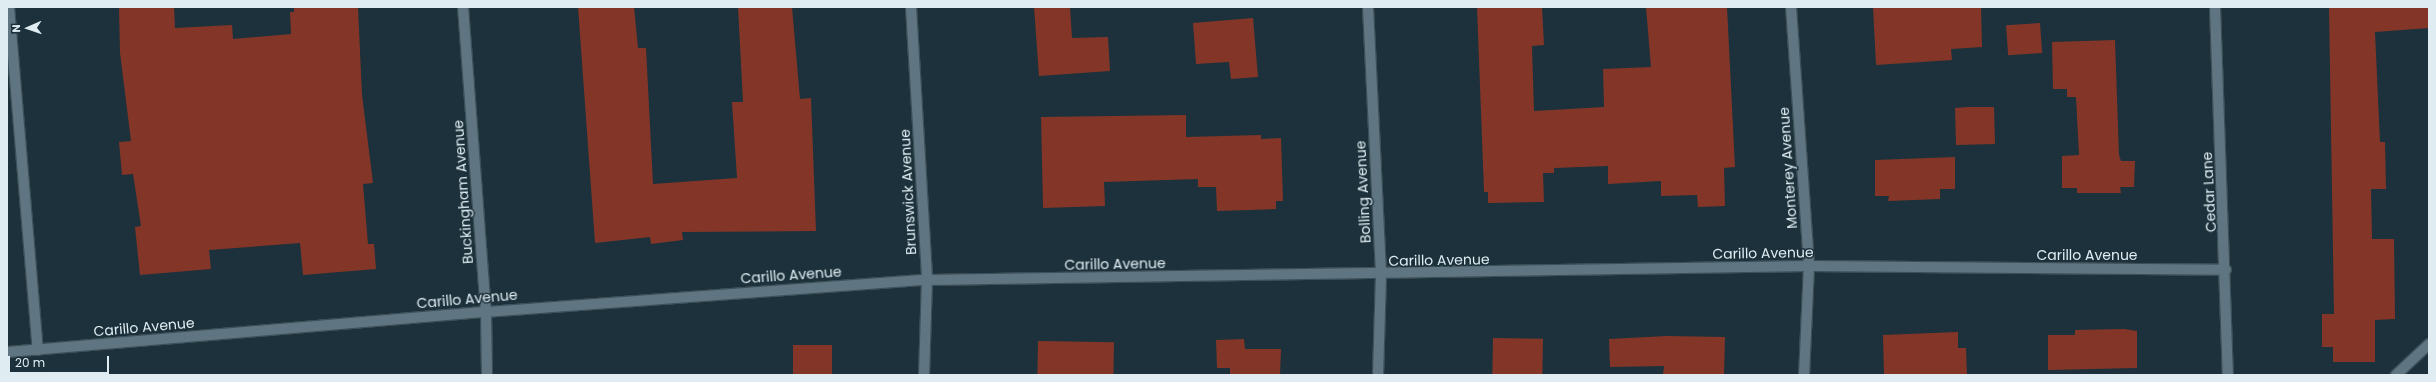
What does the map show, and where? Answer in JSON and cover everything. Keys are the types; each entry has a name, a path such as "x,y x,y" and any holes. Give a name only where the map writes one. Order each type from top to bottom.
{"street":[{"path":"9,7 38,350"},
{"name":"Buckingham Avenue","path":"463,7 486,312 487,375"},
{"name":"Brunswick Avenue","path":"911,7 927,280 924,375"},
{"name":"Bolling Avenue","path":"1368,7 1381,275 1378,375"},
{"name":"Monterey Avenue","path":"1791,7 1809,266 1804,375"},
{"name":"Cedar Lane","path":"2215,7 2226,270 2228,375"},
{"name":"Carillo Avenue","path":"7,352 486,312 927,280 1381,275 1809,266 2226,270"},
{"path":"2396,375 2429,344"}],"building":[{"path":"119,7 174,7 175,28 232,25 233,39 291,34 290,12 294,12 294,7 358,7 362,95 373,183 363,184 368,244 374,244 376,269 303,275 300,243 209,250 211,269 140,275 135,227 141,226 133,174 122,175 119,142 131,141 120,53"},
{"path":"578,7 634,7 638,48 646,48 653,184 737,178 732,102 743,102 738,7 792,7 800,99 811,98 816,231 682,232 683,240 651,244 650,237 595,243"},
{"path":"1034,7 1070,7 1072,38 1108,37 1110,71 1039,76"},
{"path":"1477,7 1542,7 1544,45 1532,46 1534,111 1604,107 1603,69 1651,67 1646,7 1727,7 1735,167 1724,168 1725,206 1698,207 1697,195 1661,196 1661,181 1608,184 1608,166 1554,168 1554,173 1543,173 1544,202 1488,203 1488,192 1484,192"},
{"path":"1873,7 1981,7 1982,47 1951,49 1952,60 1876,65"},
{"path":"2329,7 2429,7 2429,28 2375,32 2380,142 2385,142 2386,189 2371,189 2372,239 2394,239 2395,319 2375,320 2375,362 2333,362 2333,347 2322,347 2322,314 2334,314"},
{"path":"1253,18 1258,77 1231,79 1229,62 1196,64 1193,23"},
{"path":"2040,23 2042,53 2008,55 2006,25"},
{"path":"2115,40 2119,155 2121,161 2135,161 2134,187 2120,187 2121,193 2077,193 2077,188 2062,188 2062,156 2079,155 2076,97 2067,97 2067,89 2053,89 2052,42"},
{"path":"1994,107 1995,144 1956,145 1955,108"},
{"path":"1186,115 1186,137 1261,135 1261,139 1281,138 1283,201 1276,201 1276,209 1217,211 1216,187 1198,187 1198,179 1104,182 1105,206 1043,208 1041,117"},
{"path":"1955,157 1955,189 1940,189 1940,199 1888,201 1889,196 1875,196 1875,160"},
{"path":"2124,329 2137,331 2137,368 2048,370 2048,335 2075,335 2075,330"},
{"path":"1958,332 1958,348 1966,348 1967,375 1884,375 1883,335"},
{"path":"1667,336 1725,337 1724,375 1663,375 1664,366 1610,367 1609,339"},
{"path":"1493,338 1543,339 1542,375 1492,375"},
{"path":"1244,339 1245,349 1281,349 1280,375 1230,375 1230,368 1217,368 1216,340"},
{"path":"1038,341 1114,342 1113,375 1037,375"},
{"path":"793,345 832,345 832,375 793,375"}]}
